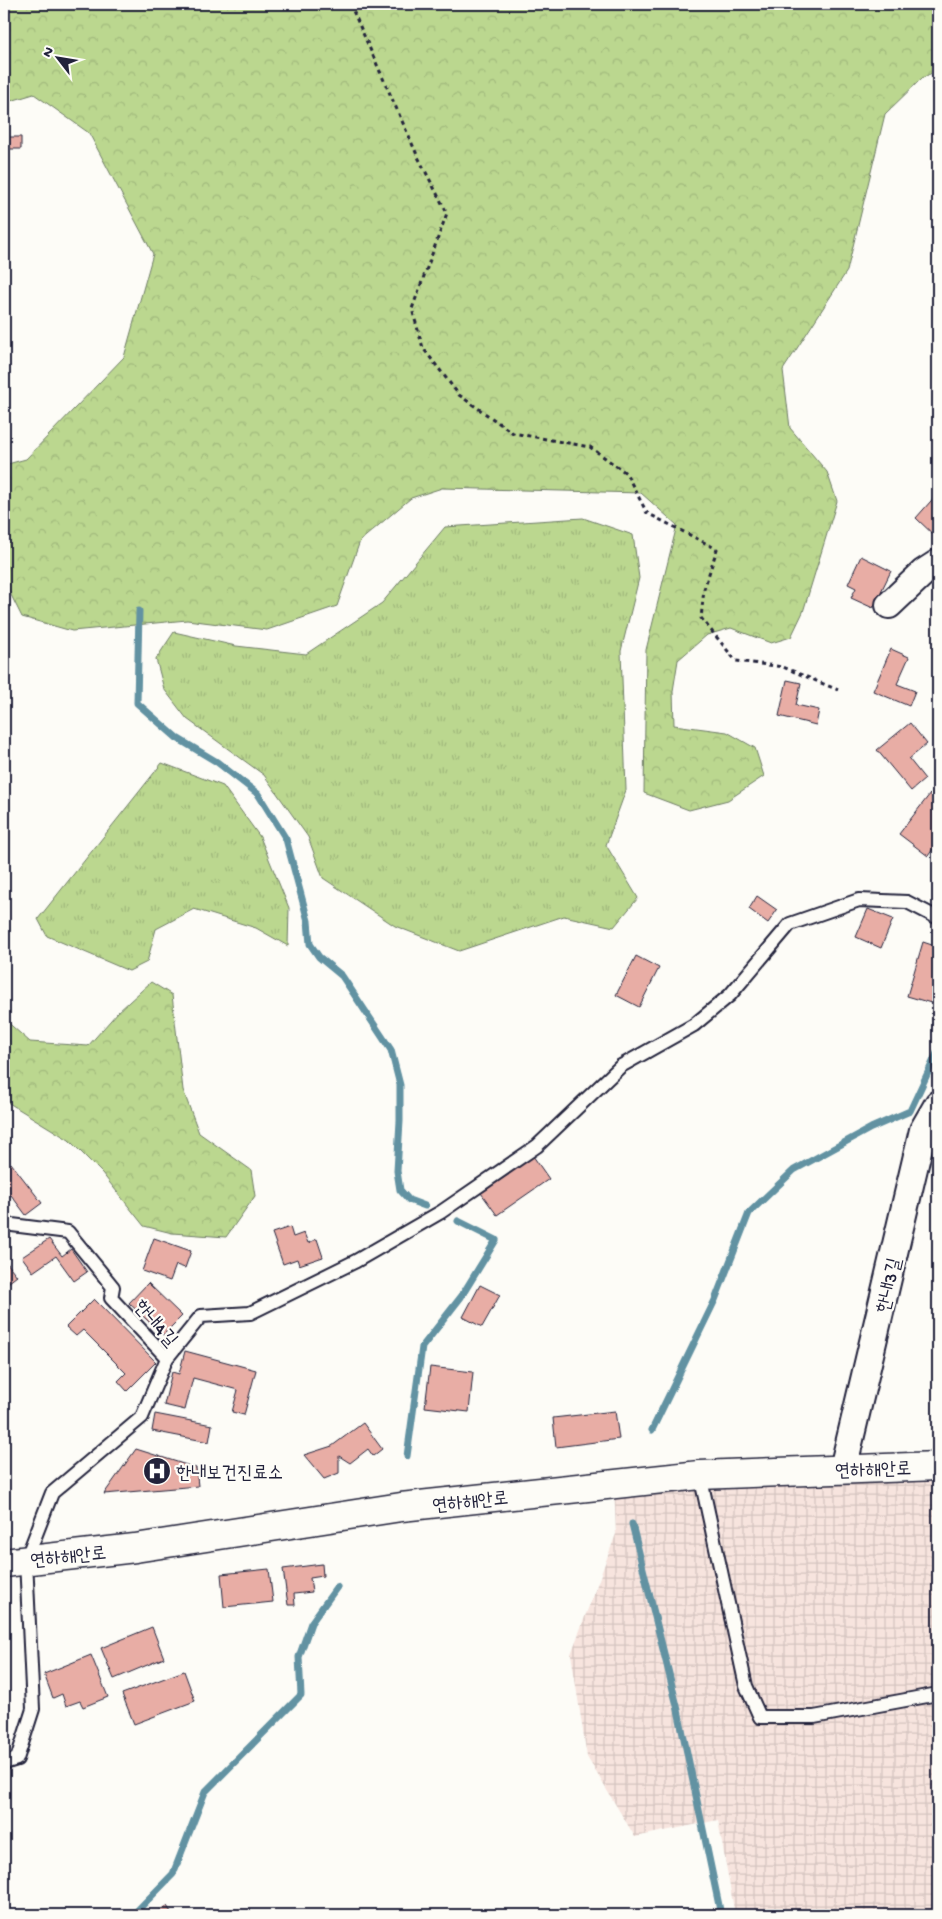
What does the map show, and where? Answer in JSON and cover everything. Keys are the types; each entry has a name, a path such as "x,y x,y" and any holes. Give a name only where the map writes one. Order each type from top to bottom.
{"street":[{"path":"889,605 924,572 938,563"},
{"name":"한내3길","path":"843,1469 923,1130 938,1104"},
{"name":"연하해안로","path":"15,1561 135,1548 401,1507 700,1475 938,1466"}],"lane":[{"path":"167,1358 201,1316 250,1313 356,1261 457,1201 537,1146 620,1066 694,1025 730,995 790,924 858,900 907,902 938,918"},
{"name":"한내4길","path":"4,1224 68,1232 113,1287 111,1298 167,1358 142,1417 52,1493 15,1561"},
{"path":"700,1475 746,1686 760,1717 814,1717 938,1694"},
{"path":"4,1763 17,1759 32,1709 15,1561"}],"path":[{"path":"350,4 418,157 447,213 412,309 423,348 460,395 513,433 590,446 626,473 646,513 717,549 704,589 701,618 736,661 783,667 838,690"}],"shaded area":[{"path":"938,1466 938,1915 735,1915 718,1820 635,1837 587,1757 571,1654 616,1534 614,1484"}],"green space":[{"path":"4,4 938,4 938,70 922,78 885,114 847,271 783,370 790,428 827,472 837,501 803,612 791,637 771,643 731,628 707,635 678,660 673,691 674,725 727,732 755,748 764,776 728,800 689,810 644,793 646,650 677,525 641,493 442,488 411,498 360,541 337,606 267,630 187,620 72,631 22,617 4,581 4,465 26,459 124,357 153,254 89,133 34,94 4,103"},
{"path":"583,518 633,535 639,578 621,651 626,790 606,845 638,898 614,927 564,916 459,951 395,926 323,878 308,837 264,775 187,719 164,689 156,659 174,632 236,646 306,654 382,603 445,527"},
{"path":"162,763 223,786 260,837 289,908 288,946 256,928 194,909 156,929 147,962 129,971 47,936 38,919"},
{"path":"151,982 172,995 183,1090 199,1133 251,1170 255,1196 226,1237 172,1233 144,1226 102,1173 69,1140 4,1100 4,1019 30,1042 88,1046 118,1012"}],"building":[{"path":"4,137 21,137 21,149 4,149"},
{"path":"938,493 938,539 916,518"},
{"path":"861,556 891,571 873,608 851,598 856,588 848,584"},
{"path":"891,649 909,657 897,684 915,691 909,706 873,691"},
{"path":"787,680 801,683 796,705 819,710 816,725 779,716"},
{"path":"910,723 927,744 909,759 925,779 911,791 877,750"},
{"path":"930,794 938,800 938,842 928,856 899,834"},
{"path":"757,896 777,910 768,923 749,909"},
{"path":"868,909 893,919 881,948 856,937"},
{"path":"923,942 938,947 938,1005 907,996"},
{"path":"636,956 659,968 639,1007 616,995"},
{"path":"533,1156 549,1179 497,1215 481,1193"},
{"path":"11,1163 42,1203 26,1215 11,1195 4,1200 4,1169"},
{"path":"290,1227 293,1237 304,1233 308,1243 317,1239 323,1257 299,1265 297,1259 283,1264 272,1233"},
{"path":"154,1238 191,1251 185,1268 176,1265 170,1281 142,1271"},
{"path":"49,1239 62,1256 71,1249 87,1272 74,1281 56,1256 33,1272 22,1257"},
{"path":"4,1259 17,1276 4,1286"},
{"path":"148,1283 182,1316 163,1335 129,1303"},
{"path":"480,1285 500,1295 482,1327 463,1317"},
{"path":"94,1299 156,1362 127,1391 118,1381 126,1373 83,1330 76,1336 66,1327"},
{"path":"185,1351 256,1370 244,1415 232,1412 238,1390 193,1378 185,1410 164,1405 172,1372 179,1374"},
{"path":"430,1367 473,1372 469,1412 425,1407"},
{"path":"615,1411 619,1439 556,1447 553,1418"},
{"path":"155,1414 212,1425 209,1442 152,1431"},
{"path":"363,1423 382,1449 373,1456 368,1449 350,1463 339,1456 339,1473 324,1479 304,1455 332,1446"},
{"path":"136,1449 196,1468 198,1486 104,1494"},
{"path":"322,1564 323,1576 310,1578 312,1592 294,1594 295,1605 288,1605 283,1569"},
{"path":"269,1569 273,1602 224,1607 221,1574"},
{"path":"152,1627 164,1658 114,1679 101,1648"},
{"path":"91,1655 108,1697 83,1707 80,1701 66,1706 62,1694 53,1698 44,1674"},
{"path":"184,1671 195,1701 134,1724 122,1694"},
{"path":"167,1906 173,1915 153,1915"}],"waterway":[{"path":"139,611 137,703 177,738 217,762 258,794 286,839 308,921 310,944 319,957 342,976 391,1050 400,1085 397,1171 400,1190 409,1200 425,1206"},
{"path":"652,1430 715,1300 749,1213 794,1170 871,1128 910,1111 938,1051"},
{"path":"407,1456 422,1347 461,1297 496,1240 458,1221"},
{"path":"632,1524 678,1710 721,1915"},
{"path":"133,1915 173,1874 205,1792 301,1695 299,1657 311,1623 337,1587"}],"place":[{"name":"한내보건진료소","path":"157,1471"}]}
